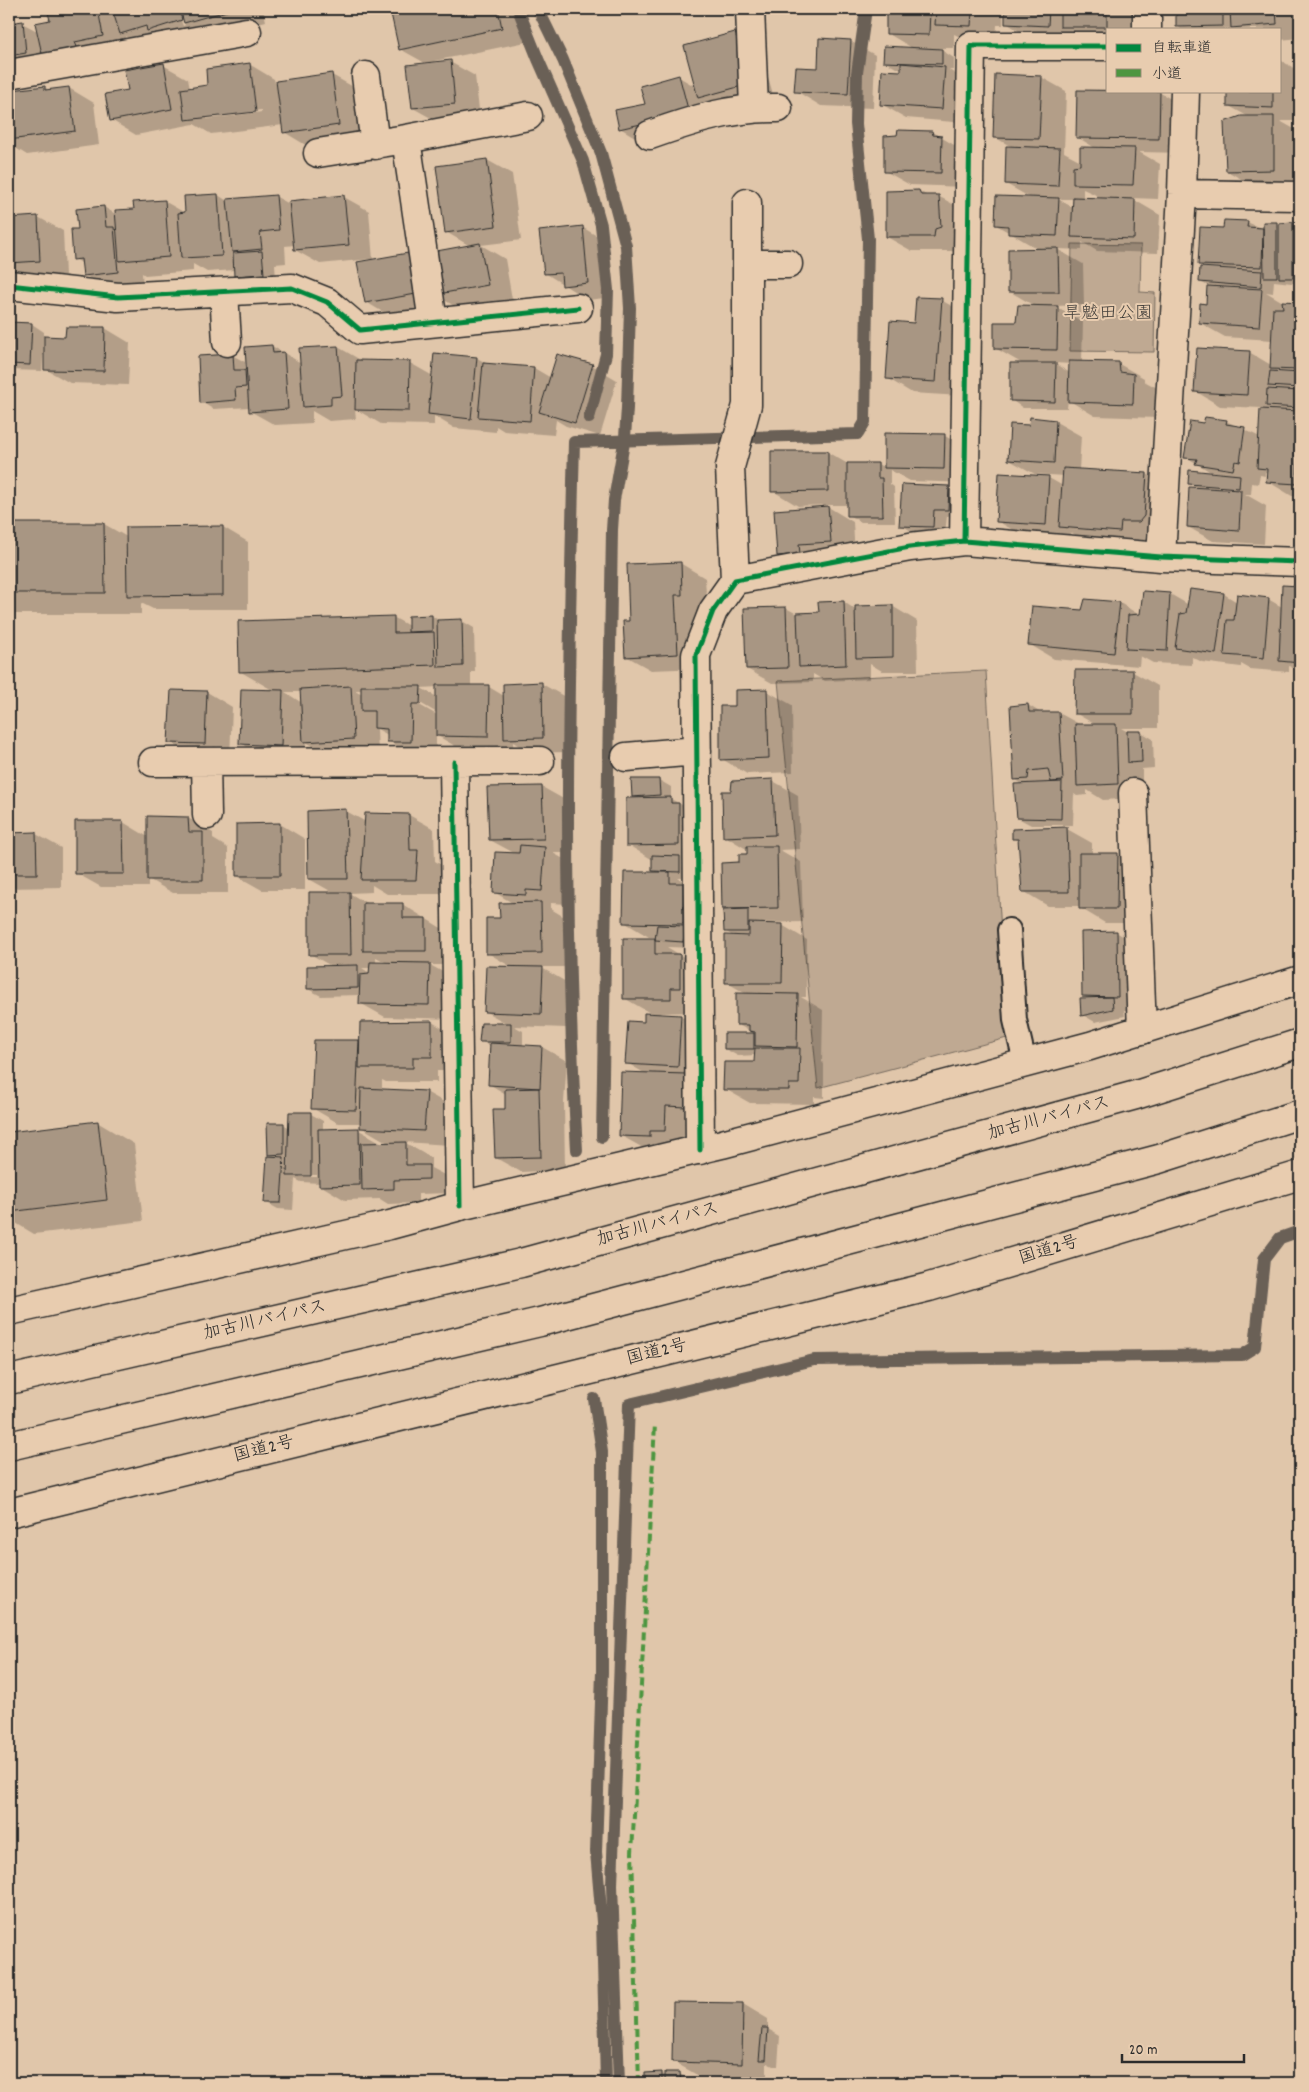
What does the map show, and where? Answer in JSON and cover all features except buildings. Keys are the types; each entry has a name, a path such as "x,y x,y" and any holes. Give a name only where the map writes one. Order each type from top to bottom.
{"main road":[{"path":"650,135 691,121 766,107 750,9"},
{"path":"1146,9 1148,28"},
{"path":"9,74 247,32"},
{"path":"964,542 971,46 1106,46"},
{"path":"366,76 375,145"},
{"path":"1161,557 1182,194 1185,92"},
{"path":"318,153 375,145 528,116"},
{"path":"406,139 433,322"},
{"path":"1182,194 1300,196"},
{"path":"700,1150 696,655 713,612 734,580 730,468 747,405 747,203"},
{"path":"747,264 788,264"},
{"path":"9,285 118,297 292,288 327,302 360,330 578,308"},
{"path":"224,292 227,342"},
{"path":"734,580 910,547 964,542 1161,557 1300,562"},
{"path":"626,757 697,751"},
{"path":"152,762 540,761"},
{"path":"206,762 207,814"},
{"path":"454,762 460,1206"},
{"path":"1133,793 1142,1030"},
{"path":"9,1311 390,1226 460,1206 700,1150 1142,1030 1300,980"},
{"name":"加古川バイパス","path":"9,1380 521,1262 1136,1095 1300,1043"},
{"path":"9,1446 540,1322 1159,1159 1300,1114"},
{"name":"国道2号","path":"9,1513 929,1287 1300,1175"}],"lane":[{"path":"1009,930 1015,1020 1025,1063"}],"green space":[{"name":"旱魃田公園","path":"1072,244 1141,245 1140,292 1155,293 1154,352 1070,351"},
{"path":"986,671 1007,1038 818,1088 778,681"}],"waterway":[{"path":"518,9 583,161 601,225 608,290 606,354 589,418"},
{"path":"538,9 563,60 601,153 626,246 630,308 625,437 614,500 612,530 602,1137"},
{"path":"577,1150 568,884 570,619 574,442 858,434 865,422 868,239 856,124 857,73 866,9"},
{"path":"619,2083 612,1885 629,1404 814,1360 1242,1355 1255,1347 1264,1259 1280,1238 1300,1231"},
{"path":"594,1399 602,1452 602,1672 596,1852 602,1922 606,2083"}],"marked path":[{"path":"639,2083 632,1853 655,1424"}],"cycle path":[{"path":"964,541 971,46 1106,46"},
{"path":"9,285 118,297 292,288 327,302 360,330 578,308"},
{"path":"700,1150 696,655 713,611 735,580 910,547 964,541 1161,557 1300,562"},
{"path":"454,762 460,1206"}]}
